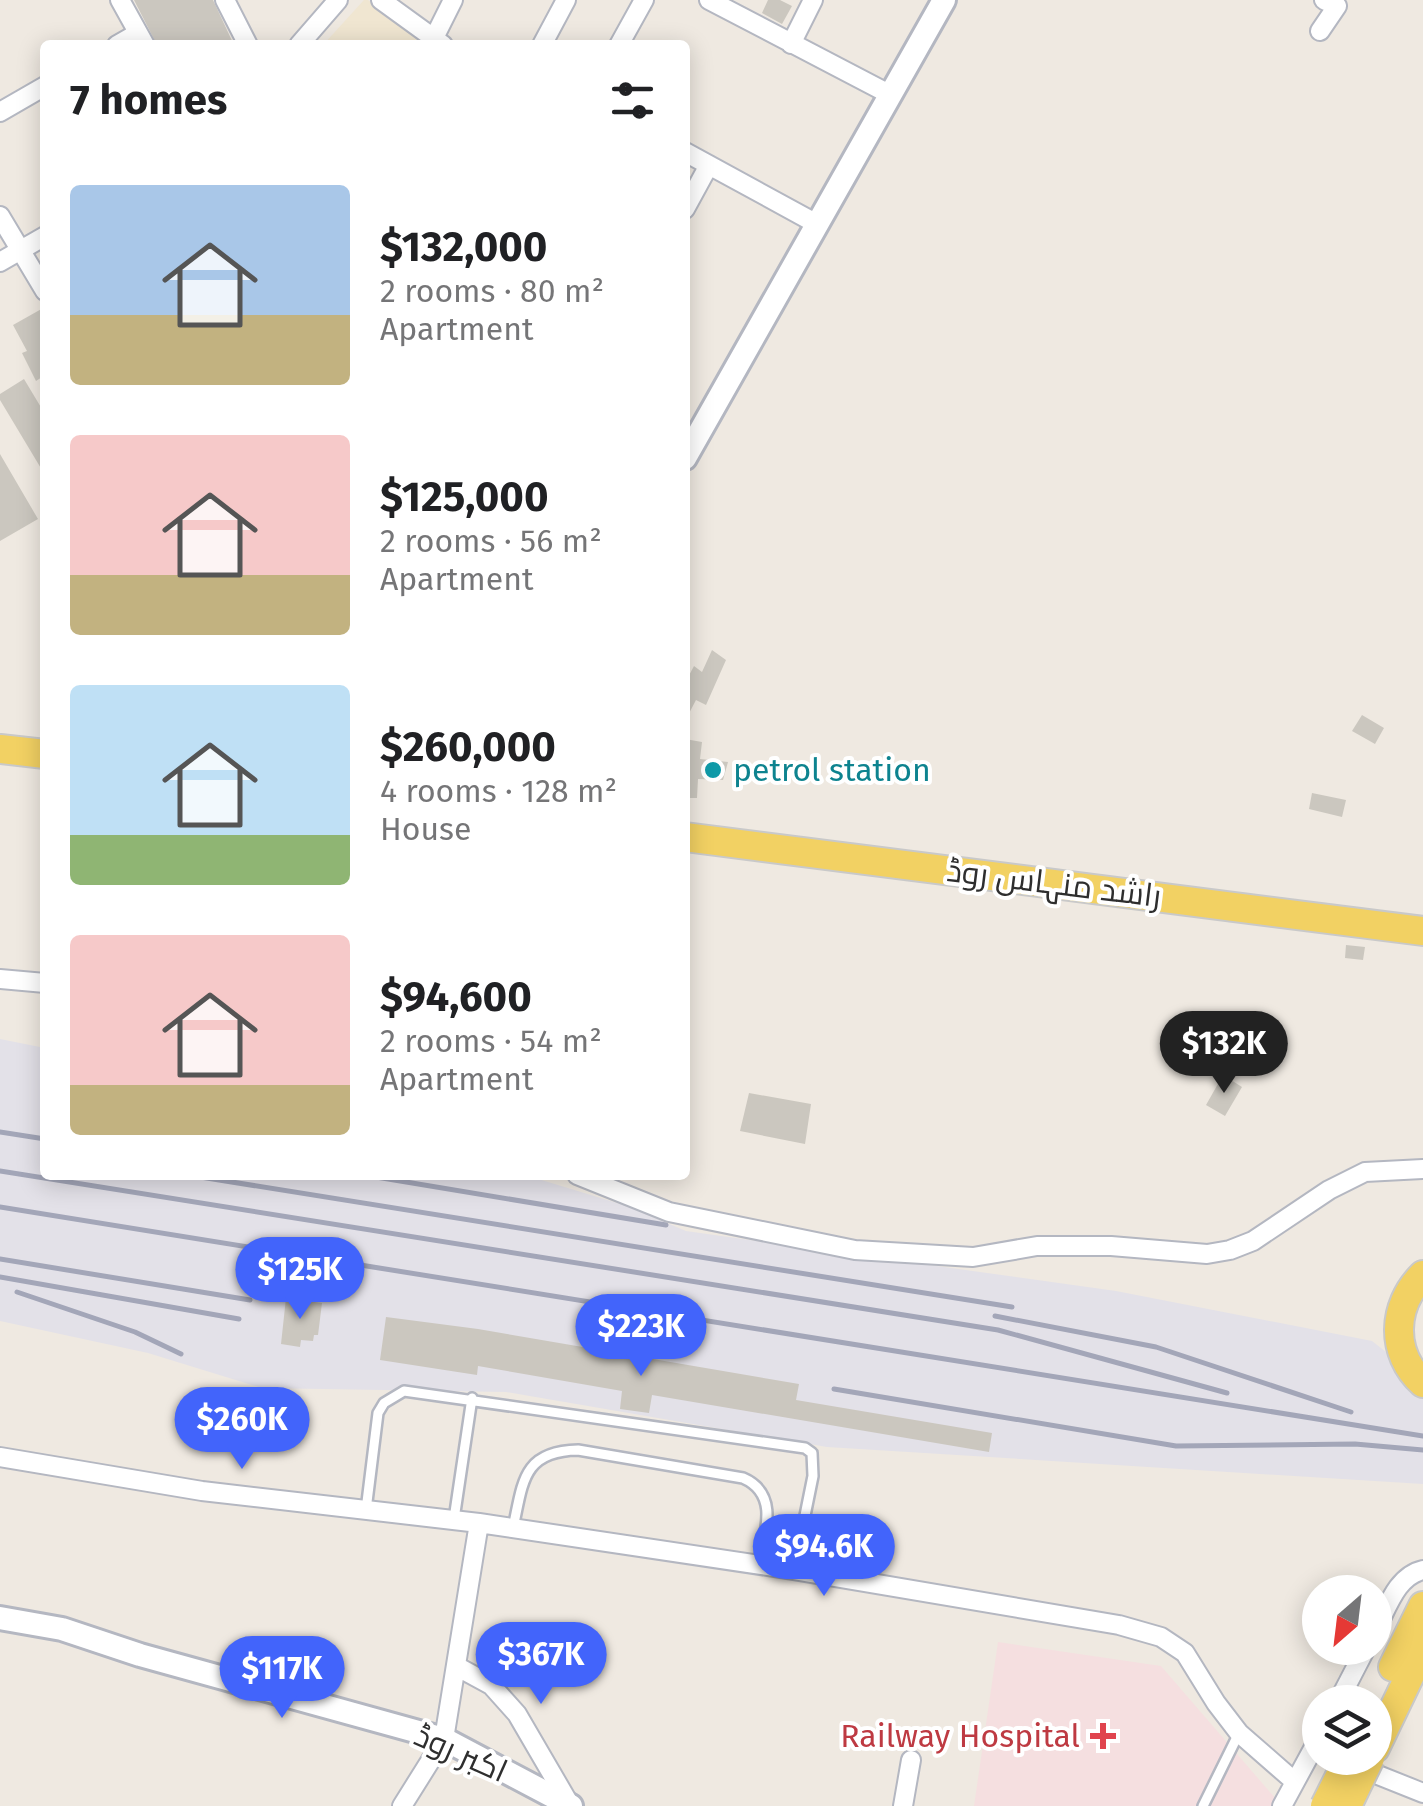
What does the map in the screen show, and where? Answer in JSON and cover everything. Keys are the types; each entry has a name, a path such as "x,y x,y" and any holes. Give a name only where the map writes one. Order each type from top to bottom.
{"main road":[{"path":"690,449 944,0"},
{"path":"0,749 40,753"},
{"name":"راشد منہاس روڈ","path":"690,839 1423,931"},
{"path":"1423,1275 1404,1300 1399,1341 1406,1364 1423,1383"},
{"path":"1384,1685 1423,1606"},
{"name":"اکبر روڈ","path":"0,1618 62,1630 444,1739 571,1806"},
{"path":"1392,1713 1423,1648"},
{"path":"1314,1806 1341,1794"}],"street":[{"path":"120,0 141,39"},
{"path":"225,0 245,40"},
{"path":"303,40 338,0"},
{"path":"381,0 436,40"},
{"path":"440,40 453,0"},
{"path":"545,40 566,0"},
{"path":"622,40 644,0"},
{"path":"709,0 891,95"},
{"path":"791,44 813,0"},
{"path":"1320,32 1337,6 1324,0"},
{"path":"0,112 40,89"},
{"path":"690,155 817,224"},
{"path":"690,200 709,166"},
{"path":"0,216 40,283"},
{"path":"0,262 40,239"},
{"path":"0,979 40,983"},
{"path":"589,1180 669,1212 854,1250 973,1256 1037,1246 1111,1246 1206,1254 1253,1241 1330,1190 1366,1172 1423,1169"},
{"path":"0,1457 202,1491 454,1520 758,1564 1119,1625 1161,1637 1185,1653 1239,1733 1294,1782"},
{"path":"402,1806 444,1739 479,1524"},
{"path":"1392,1599 1410,1574 1423,1570"},
{"path":"456,1666 492,1685 517,1714 571,1806"},
{"path":"903,1806 910,1760"},
{"path":"1282,1806 1302,1769"},
{"path":"1341,1794 1423,1793"}],"lane":[{"path":"366,1510 376,1424 384,1403 404,1391 472,1398 805,1448 812,1453 813,1476 794,1570"},
{"path":"454,1520 472,1398"},
{"path":"513,1528 530,1466 558,1450 578,1450 755,1483 768,1504 758,1564"},
{"path":"1203,1806 1239,1733"}],"shaded area":[{"path":"368,0 419,40 328,40"},
{"path":"0,1039 40,1047 40,1180 541,1180 627,1206 686,1231 1116,1291 1372,1341 1395,1359 1423,1391 1423,1484 827,1447 506,1392 262,1388 148,1353 0,1321"},
{"name":"Railway Hospital","path":"998,1642 1161,1666 1282,1806 974,1806"}],"building":[{"path":"134,0 213,0 232,40 154,40"},
{"path":"768,0 792,6 782,24 762,13"},
{"path":"40,310 40,378 36,381 22,353 27,351 13,325"},
{"path":"24,379 40,406 40,467 0,400 0,394"},
{"path":"0,454 38,519 0,541"},
{"path":"712,650 726,660 706,705 696,700 690,711 690,674 694,666 702,672"},
{"path":"1362,715 1384,728 1375,744 1352,731"},
{"path":"690,740 702,742 700,759 728,762 723,780 698,779 697,798 690,798"},
{"path":"1312,793 1346,800 1342,817 1309,809"},
{"path":"1346,945 1365,947 1363,960 1345,958"},
{"path":"1223,1075 1242,1087 1225,1116 1206,1105"},
{"path":"749,1093 811,1104 805,1144 740,1131"},
{"path":"286,1298 322,1303 318,1335 314,1335 313,1341 301,1340 300,1347 281,1344"},
{"path":"386,1317 799,1384 796,1400 992,1433 989,1452 652,1395 649,1413 620,1409 622,1391 478,1366 477,1375 380,1360"}],"railway":[{"path":"0,1132 40,1138"},
{"path":"0,1171 40,1177"},
{"path":"56,1180 998,1330 1227,1393"},
{"path":"219,1180 1012,1307"},
{"path":"394,1180 666,1225"},
{"path":"0,1207 1423,1436"},
{"path":"0,1259 250,1300"},
{"path":"0,1277 239,1319"},
{"path":"17,1292 135,1332 181,1354"},
{"path":"995,1316 1156,1347 1351,1412"},
{"path":"834,1389 1176,1446 1355,1444 1423,1450"}],"place":[{"name":"petrol station","path":"713,770"},
{"name":"Railway Hospital","path":"1103,1736"}]}
